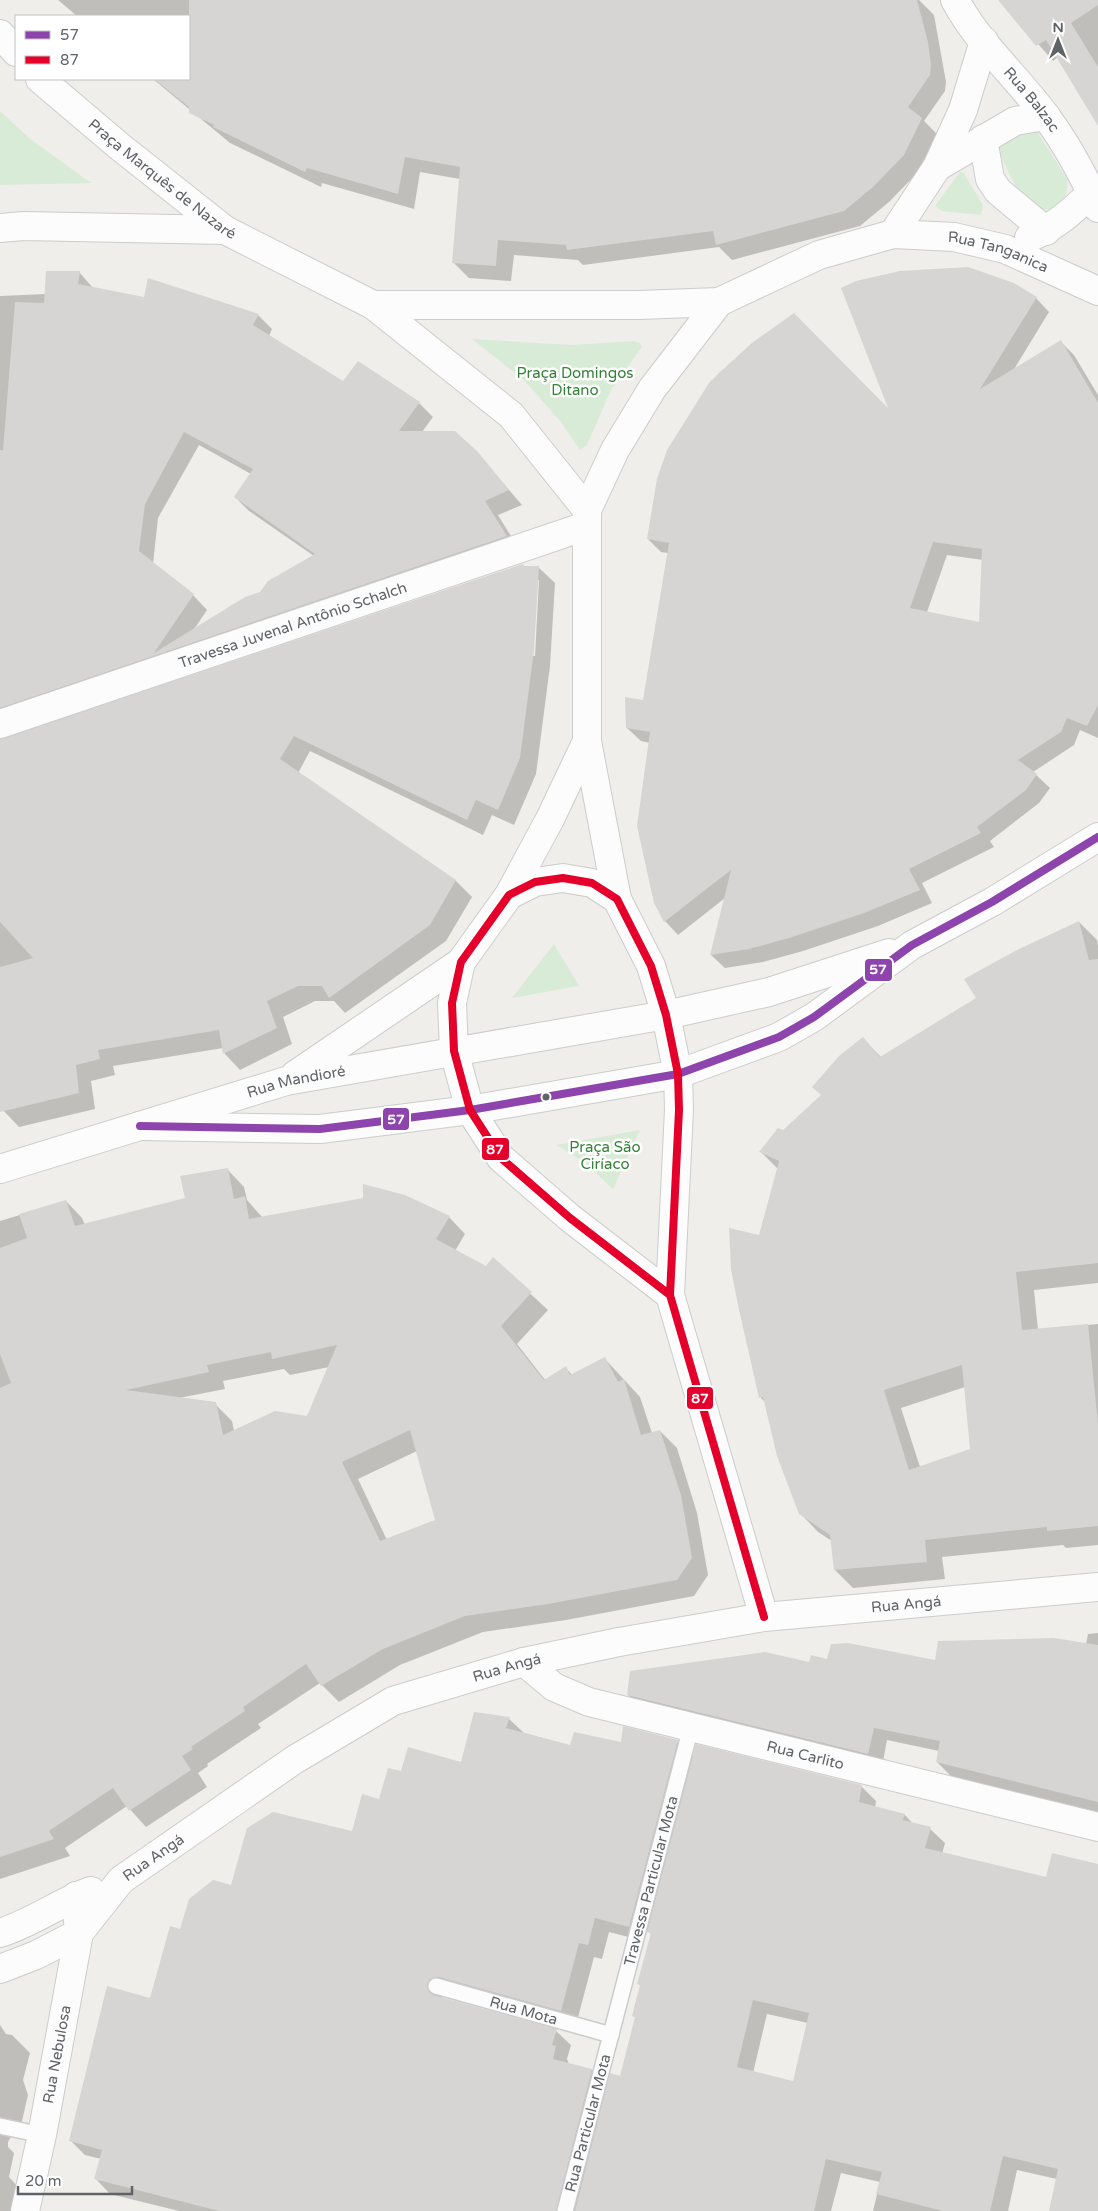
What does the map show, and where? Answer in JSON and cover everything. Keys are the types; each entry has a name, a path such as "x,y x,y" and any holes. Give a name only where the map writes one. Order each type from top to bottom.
{"street":[{"name":"Rua Balzac","path":"955,0 984,41 1046,116 1095,201"},
{"path":"0,34 15,51"},
{"path":"893,234 936,167 963,110 984,41"},
{"name":"Praça Marquês de Nazaré","path":"41,80 119,146 225,230"},
{"path":"936,167 1015,121 1046,116"},
{"path":"983,140 990,179 998,191 1046,231"},
{"path":"1005,249 1046,231 1095,201"},
{"name":"Praça Marquês de Nazaré","path":"0,228 24,226 225,230"},
{"path":"225,230 373,305 511,415 587,518"},
{"name":"Rua Tanganica","path":"719,302 819,256 893,234 954,237 1005,249 1098,291"},
{"path":"373,305 630,305 719,302"},
{"path":"719,302 652,389 615,450 587,518 587,741 617,899 651,966 666,1015 678,1074 679,1110 670,1295 764,1617"},
{"name":"Travessa Juvenal Antônio Schalch","path":"0,724 587,518"},
{"path":"286,1081 461,962 509,896 550,819 587,741"},
{"path":"470,1110 678,1074 779,1037 814,1016 912,945 992,902 1098,837"},
{"path":"509,896 535,882 563,878 592,884 617,899"},
{"path":"454,1051 666,1015 769,992 912,945"},
{"path":"461,962 452,1003 454,1051 470,1110 501,1158 570,1218 670,1295"},
{"name":"Rua Mandioré","path":"0,1169 286,1081 454,1051"},
{"name":"Rua Mandioré","path":"140,1126 320,1129 470,1110"},
{"name":"Rua Angá","path":"0,1969 36,1955 79,1933 121,1880 294,1760 392,1701 524,1662 619,1642 764,1617 1098,1587"},
{"name":"Rua Carlito","path":"524,1662 554,1687 589,1702 1098,1827"},
{"path":"0,1933 15,1928 76,1896 121,1880"},
{"name":"Rua Nebulosa","path":"25,2211 42,2135 79,1933 76,1896"}],"lane":[{"name":"Travessa Particular Mota","path":"611,2036 691,1726"},
{"name":"Rua Mota","path":"436,1986 611,2036"},
{"name":"Rua Particular Mota","path":"565,2211 611,2036"},
{"path":"0,2126 42,2135"}],"green space":[{"path":"0,111 29,138 91,183 0,185"},
{"path":"1031,122 1067,179 1065,197 1062,201 1053,207 1041,211 1021,197 996,147"},
{"path":"960,172 963,172 983,205 981,215 942,211 935,206"},
{"name":"Praça Domingos Ditano","path":"472,339 571,345 633,341 640,343 642,347 611,390 587,445 580,450 560,421 525,381"},
{"path":"554,944 579,986 512,998"},
{"name":"Praça São Ciríaco","path":"640,1130 613,1189 584,1162 557,1145"}],"building":[{"path":"189,0 917,0 928,42 931,66 930,75 908,107 922,118 904,155 874,186 844,211 716,245 713,231 567,250 566,245 498,240 496,266 452,263 460,167 405,157 398,194 307,168 305,172 213,127 214,125 189,113 189,107 155,80 190,80"},
{"path":"998,0 1098,0 1098,5 1071,23 1098,67 1098,126 1046,40 1036,46"},
{"path":"968,267 1014,283 1037,297 980,389 1061,340 1098,403 1098,705 1087,726 1067,718 1061,732 1018,760 1037,774 1026,790 977,827 981,833 909,869 920,890 864,913 789,938 749,949 710,955 731,870 664,922 654,903 637,826 650,732 626,728 625,697 643,700 669,543 647,539 657,479 667,450 709,383 753,342 794,313 888,408 841,288 856,281 900,271","holes":["933,542 982,549 979,622 910,608"]},
{"path":"46,271 80,271 78,284 144,297 148,278 259,314 253,325 343,381 358,361 420,402 399,431 455,431 478,452 509,490 485,501 507,536 0,708 0,450 3,450 15,302 44,303","holes":["184,432 253,469 234,497 315,554 268,581 260,592 245,597 154,653 194,594 139,551 145,504"]},
{"path":"523,564 524,566 539,566 534,650 520,758 498,810 476,800 467,820 294,736 280,759 456,880 430,925 329,998 322,986 298,986 267,1001 277,1028 223,1054 219,1030 98,1050 100,1059 76,1065 79,1093 0,1112 0,967 33,958 0,922 0,739"},
{"path":"1079,921 1089,960 1098,959 1098,1263 1016,1272 1022,1330 1088,1324 1098,1424 1098,1526 1047,1531 1047,1527 925,1540 927,1562 834,1570 830,1535 799,1514 777,1456 763,1397 759,1398 731,1269 729,1228 759,1235 779,1161 759,1152 778,1128 783,1130 821,1095 812,1087 839,1056 863,1037 880,1057 976,998 964,979 1017,950","holes":["962,1365 970,1449 909,1470 884,1390"]},
{"path":"228,1168 234,1199 245,1196 249,1219 363,1198 363,1184 405,1195 450,1216 436,1239 486,1266 493,1257 532,1292 501,1326 544,1380 566,1366 570,1375 605,1357 618,1382 624,1379 641,1435 660,1430 681,1495 692,1558 677,1580 548,1604 465,1616 383,1649 321,1686 306,1664 243,1707 245,1711 191,1747 193,1749 182,1756 191,1770 129,1811 113,1788 49,1831 54,1839 0,1857 0,1388 11,1383 0,1354 0,1248 27,1238 19,1214 66,1200 75,1226 185,1198 180,1176","holes":["337,1345 307,1416 275,1411 223,1435 216,1402 126,1390 209,1372 207,1365 271,1352 272,1359","410,1430 435,1520 380,1541 342,1462"]},
{"path":"1054,1638 1098,1645 1098,1802 936,1762 940,1741 874,1728 868,1754 627,1695 630,1671 765,1652 809,1662 811,1655 827,1659 831,1644 848,1643 935,1660 938,1641"},
{"path":"474,1712 510,1717 506,1728 570,1745 574,1732 621,1742 623,1726 678,1740 629,1927 595,1918 588,1945 579,1943 561,2011 439,1977 430,1979 427,1984 429,1992 433,1995 557,2029 552,2045 556,2046 553,2059 592,2069 556,2211 219,2211 94,2179 102,2150 69,2141 107,1986 150,1998 170,1926 180,1929 189,1899 213,1880 231,1885 247,1828 273,1812 352,1831 362,1794 379,1799 388,1768 401,1771 408,1747 461,1762"},
{"path":"696,1744 862,1785 859,1802 905,1814 903,1820 931,1827 925,1848 1046,1877 1052,1853 1098,1864 1098,2211 1049,2211 1058,2169 1003,2156 990,2211 943,2211 876,2194 882,2172 826,2159 814,2211 575,2211 610,2073 620,2076 635,2017 632,2016 640,1985 637,1984 651,1933 647,1932","holes":["753,2000 809,2013 793,2081 737,2067"]}],"transit line":[{"name":"57","path":"140,1126 320,1129 470,1110 678,1074 779,1037 814,1017 912,945 992,902 1098,837"},
{"name":"87","path":"670,1295 570,1218 501,1158 470,1110 454,1051 452,1003 461,962 509,895 535,882 563,878 592,883 617,899 651,966 666,1015 678,1074 679,1110 670,1295 764,1617"}]}
